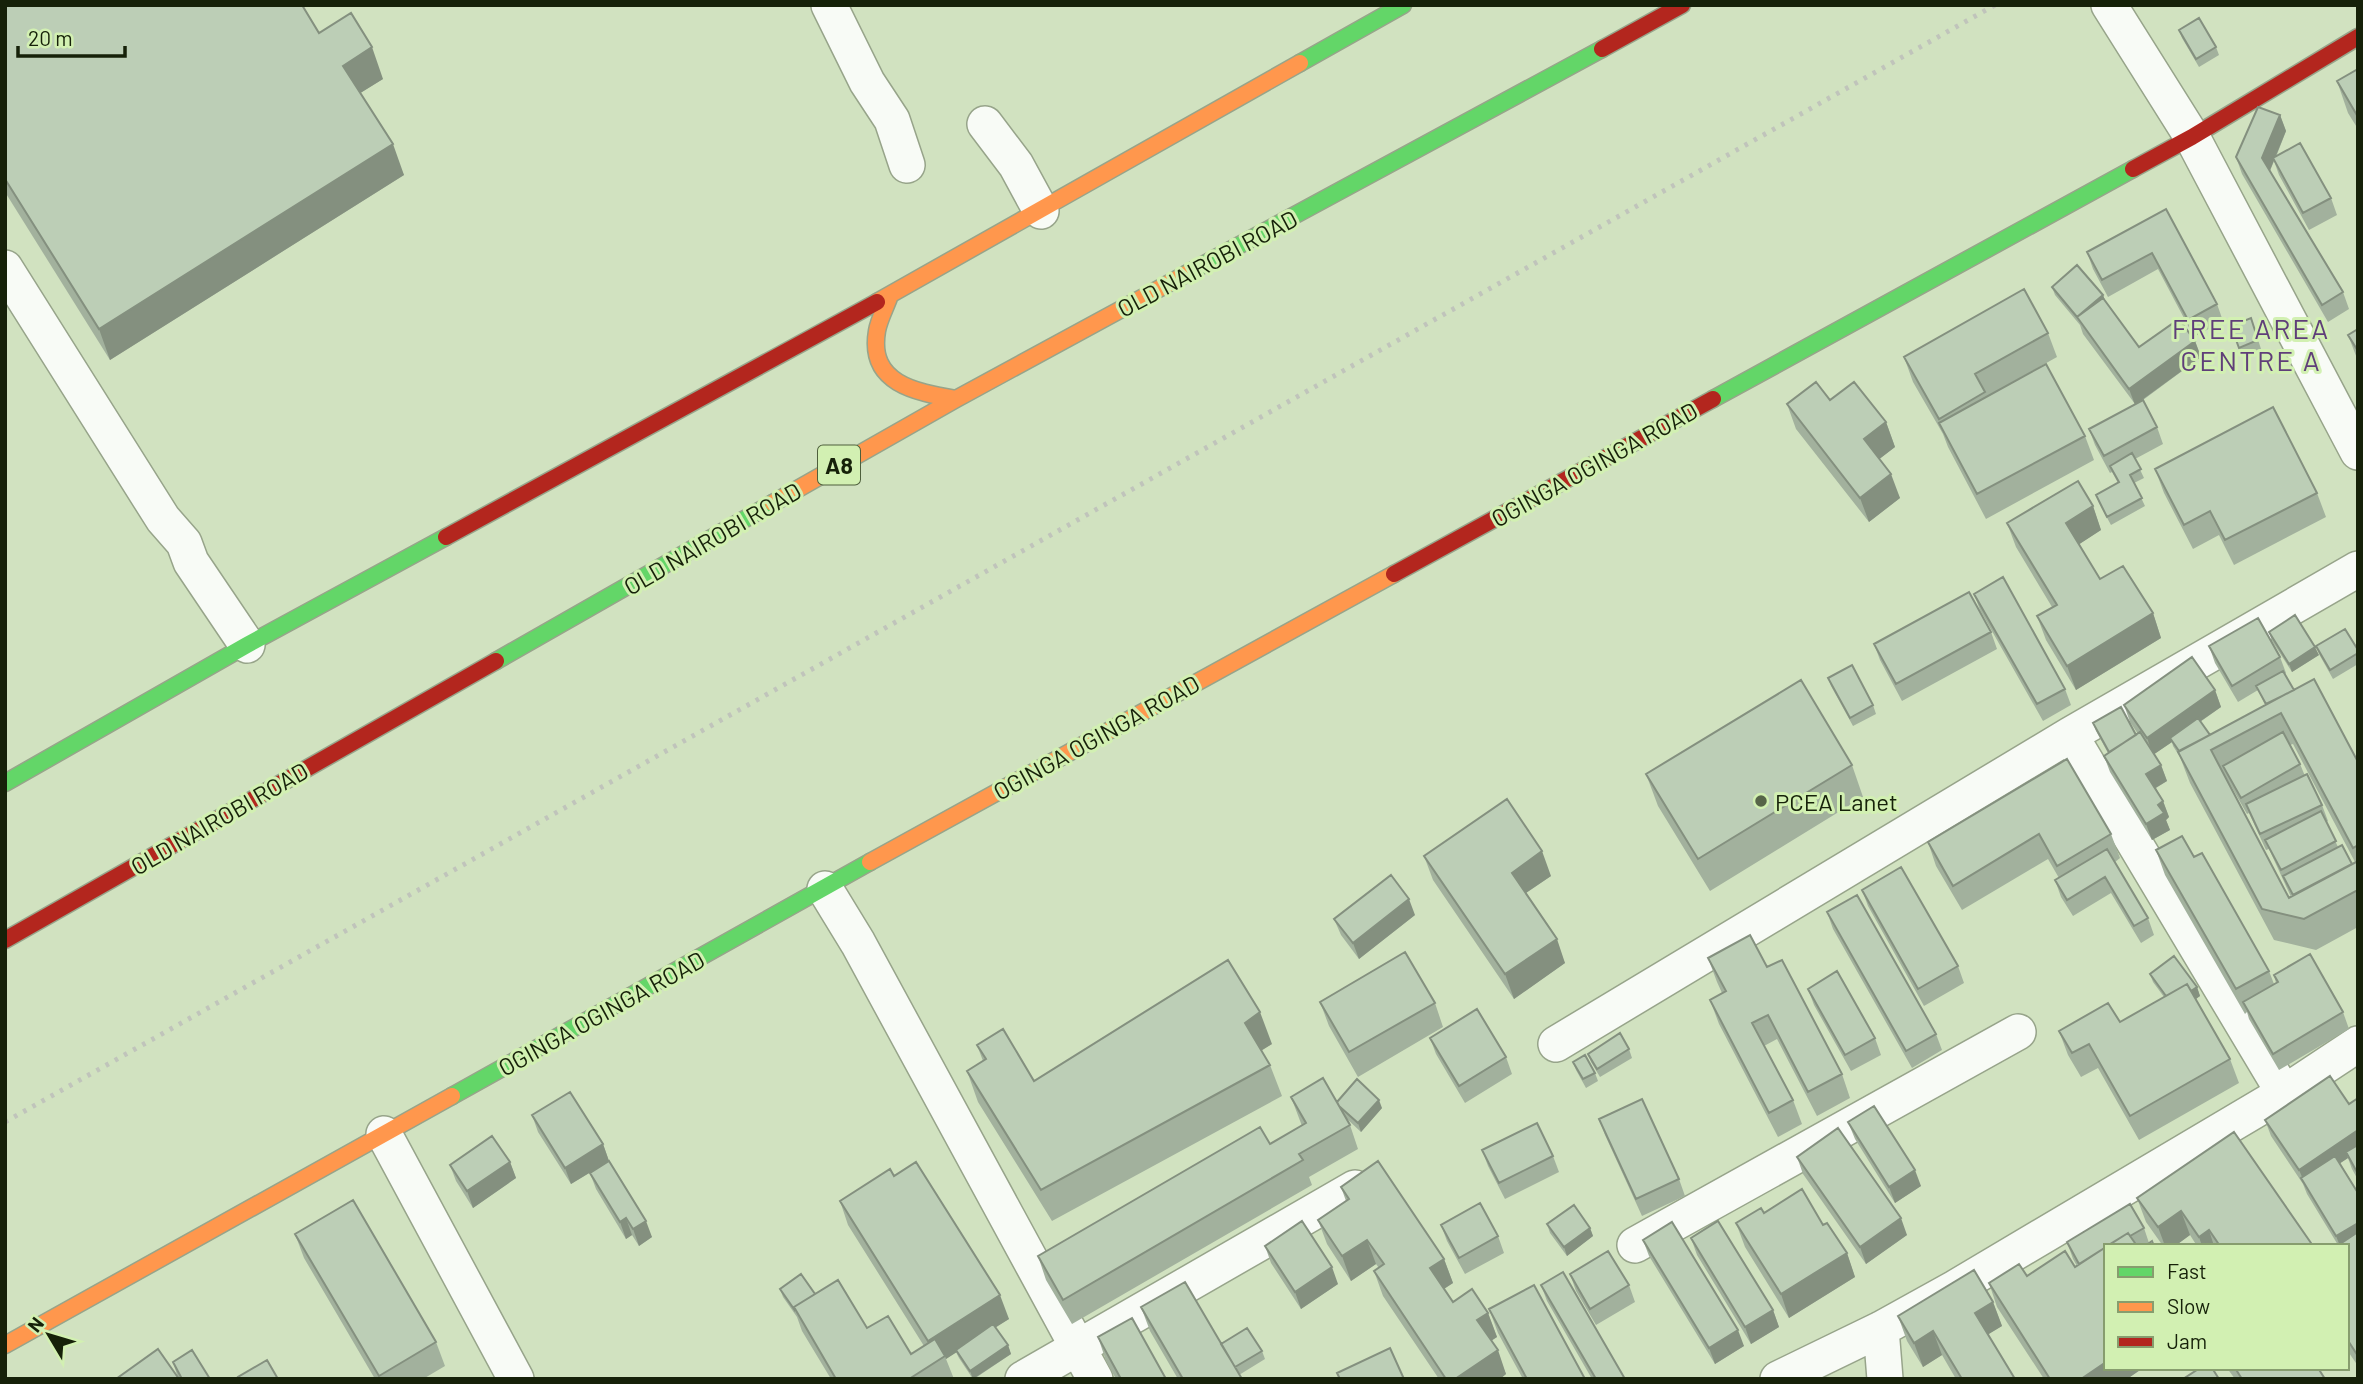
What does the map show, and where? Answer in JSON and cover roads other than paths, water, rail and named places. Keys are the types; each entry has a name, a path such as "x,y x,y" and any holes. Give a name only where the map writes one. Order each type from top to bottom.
{"main road":[{"path":"5,783 247,645 1041,211 1403,5"},
{"name":"OLD NAIROBI ROAD","path":"5,940 956,399 1682,5"},
{"name":"OGINGA OGINGA ROAD","path":"5,1345 384,1134 829,897 1010,784 2192,137 2358,37"},
{"path":"890,295 877,331 876,350 881,363 898,385 919,393 956,399"}],"street":[{"path":"829,5 867,82 892,120 907,165"},
{"path":"2109,5 2192,137 2358,453"},
{"path":"985,124 1016,165 1041,211"},
{"path":"5,268 163,519 184,543 191,562 247,645"},
{"path":"1556,1044 2070,734 2358,569"},
{"path":"2070,734 2284,1093"},
{"path":"829,897 1095,1379"},
{"path":"1635,1245 2018,1032"},
{"path":"1778,1379 1881,1329 1955,1288 2284,1093 2358,1044"},
{"path":"384,1134 503,1375"},
{"path":"1023,1379 1355,1188"},
{"path":"1881,1329 1885,1379"}],"railway":[{"path":"5,1122 1995,5"}],"place":[{"name":"PCEA Lanet","path":"1761,801"}],"district":[{"name":"FREE AREA CENTRE A","path":"2251,344"}]}
